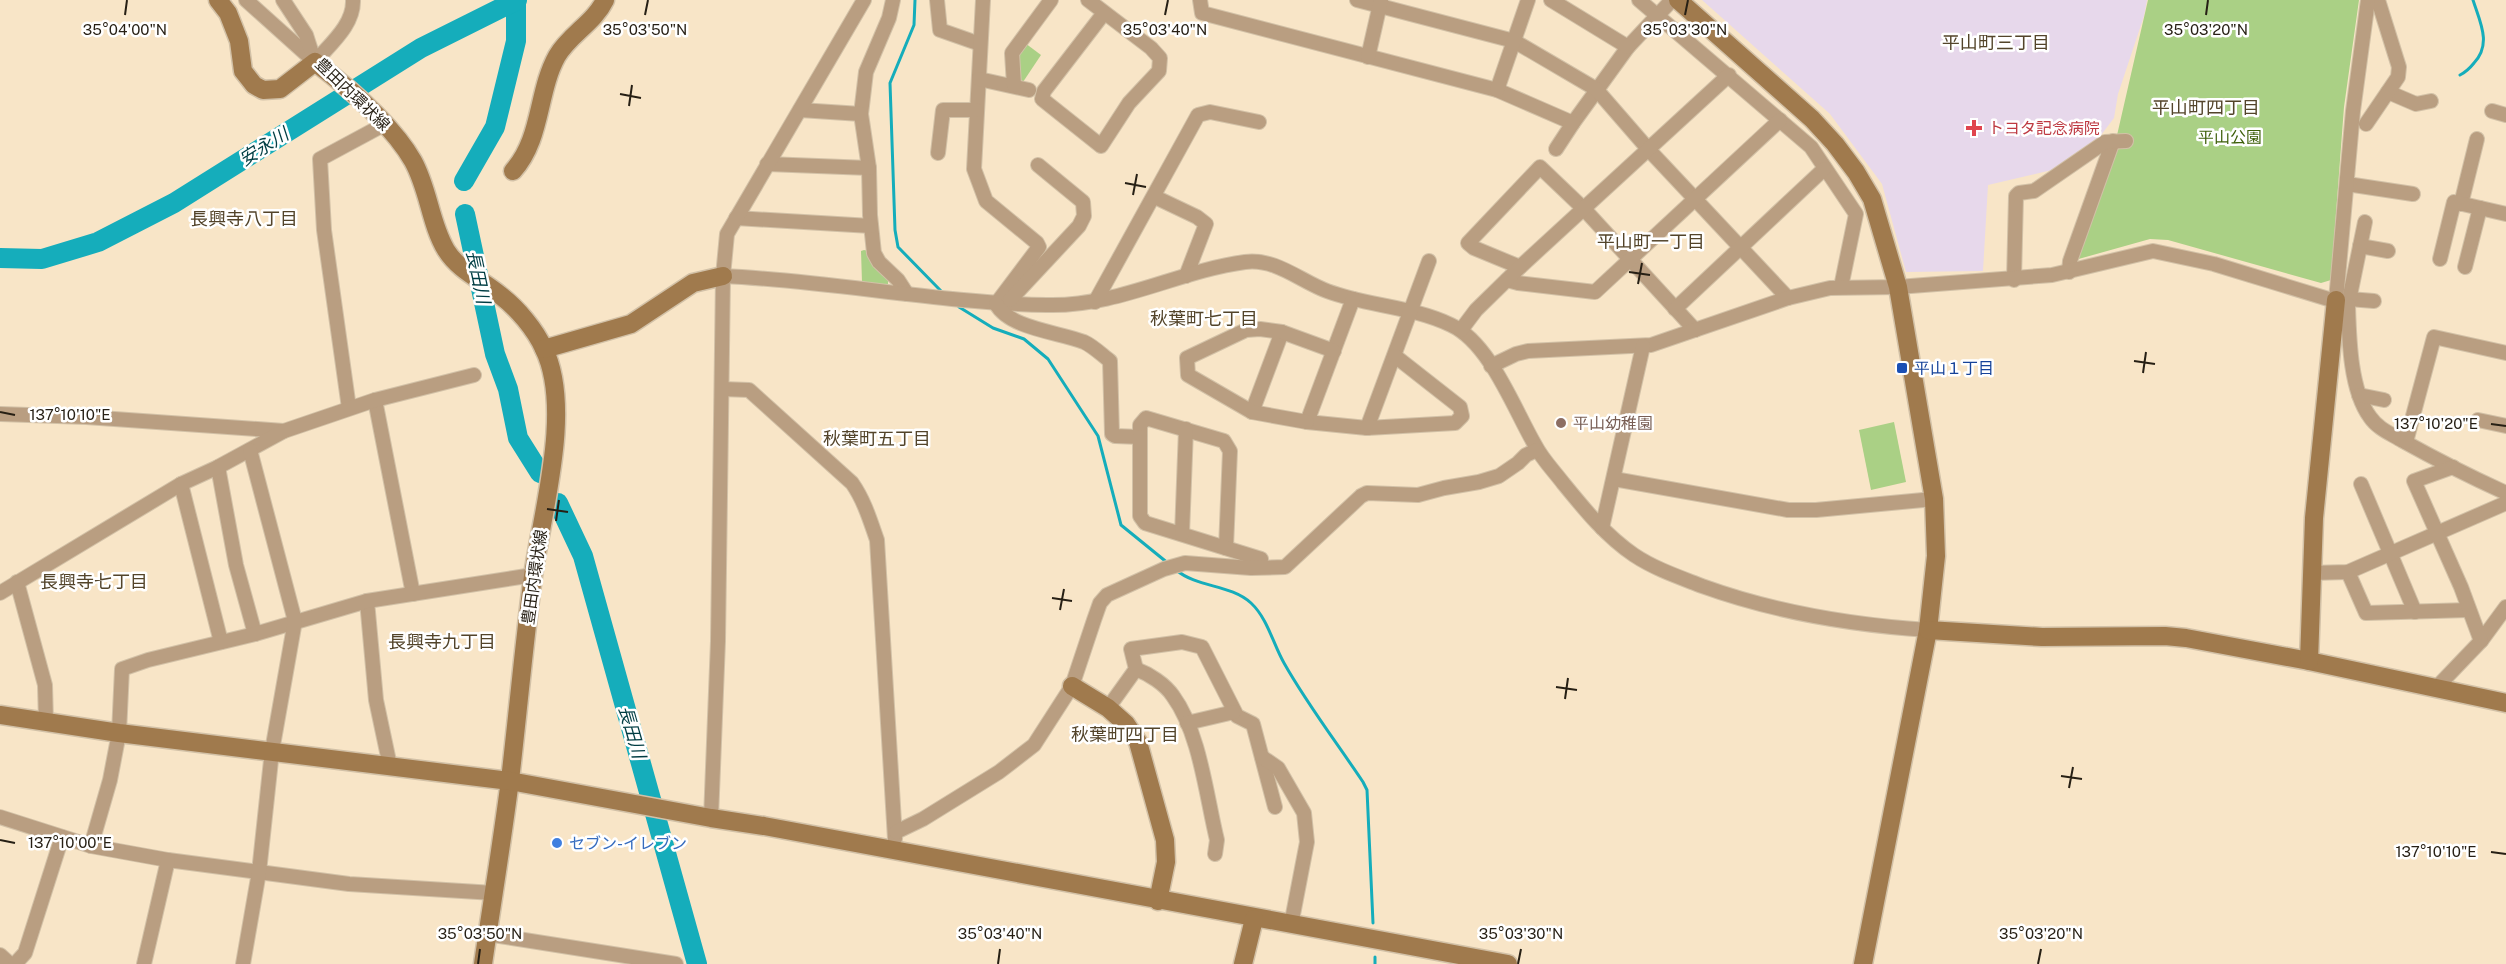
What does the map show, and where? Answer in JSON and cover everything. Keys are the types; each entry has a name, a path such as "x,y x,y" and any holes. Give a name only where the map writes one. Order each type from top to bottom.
{"street":[{"path":"218,0 228,13 239,41 243,71 249,81 263,90 280,89 315,62 352,15 353,0"},
{"path":"246,0 315,62"},
{"name":"豊田内環状線","path":"283,0 306,35 315,62 379,119 413,162 430,202 435,227 447,252 465,271 500,295 520,314 544,349 557,407 551,466 533,575 510,781 483,964"},
{"path":"513,171 527,150 534,134 544,83 559,53 600,11 605,0"},
{"path":"711,819 717,652 723,276 727,234 864,0"},
{"path":"893,0 889,18 866,72 861,114 869,168 874,253 907,294"},
{"path":"937,0 940,30 980,44"},
{"path":"983,0 974,168 986,201 1037,243 1039,248 1002,304 1001,312 1033,327 1084,342 1110,361 1112,434 1140,437"},
{"path":"1014,85 1012,53 1051,0"},
{"path":"1088,0 1151,48 1160,58 1159,71 1130,103 1101,146 1042,99 1044,91 1104,13"},
{"path":"1200,0 1203,13 1497,90 1573,123"},
{"path":"1357,0 1380,3 1514,41 1596,89 1649,150 1788,298"},
{"path":"1497,90 1528,0"},
{"path":"1551,0 1628,47"},
{"path":"1639,0 1811,147 1856,214 1840,287"},
{"path":"1556,149 1596,89 1628,47 1672,0"},
{"path":"1678,0 1812,119 1842,153 1872,199 1898,288 1934,499 1936,556 1928,630 1863,964"},
{"path":"2368,0 2353,111 2339,268 2359,395 2370,418 2381,428 2421,452 2506,493"},
{"path":"2366,124 2398,77 2399,67 2378,0"},
{"path":"1368,57 1380,3"},
{"path":"1461,330 1476,310 1520,267 1729,75"},
{"path":"979,79 1029,90"},
{"path":"2388,92 2416,104 2431,100"},
{"path":"800,110 861,114"},
{"path":"938,153 943,110 976,110"},
{"path":"2492,111 2506,115"},
{"path":"1095,302 1198,115 1210,112 1259,122"},
{"path":"349,408 324,230 320,159 379,119"},
{"path":"1508,280 1595,292 1780,120"},
{"path":"2461,204 2477,139"},
{"path":"2014,280 2016,196 2019,193 2034,191 2105,142 2119,141 2070,261 2069,272"},
{"path":"767,164 869,168"},
{"path":"1002,304 1079,226 1084,216 1083,202 1038,165"},
{"path":"1520,267 1474,248 1468,243 1540,167 1584,209 1695,330"},
{"path":"1675,309 1824,169"},
{"path":"2347,184 2413,194"},
{"path":"1155,196 1197,217 1206,224 1186,276"},
{"path":"2440,259 2454,202 2506,214"},
{"path":"2465,267 2480,208"},
{"path":"736,218 871,226"},
{"path":"2308,661 2314,518 2344,302 2355,272 2365,222"},
{"path":"2360,246 2388,251"},
{"path":"1491,366 1528,351 1643,346 1788,298 1840,287 1898,288 2014,280 2069,272 2139,252 2163,251 2344,302 2374,301"},
{"path":"1367,428 1429,261"},
{"path":"544,349 631,324 693,283 723,276 773,278 1002,304 1051,306 1095,302 1186,276 1249,262 1262,262 1274,265 1326,291 1437,318 1461,330 1482,352 1491,366 1537,450 1588,515 1636,556 1664,572 1731,596 1802,613 1878,626 2042,637 2165,636 2308,661 2506,703"},
{"path":"2339,268 2355,272"},
{"path":"1307,422 1353,298"},
{"path":"1334,351 1282,332 1246,330 1189,355 1187,358 1188,375 1252,412 1307,422 1367,428 1455,423 1462,416 1460,407 1395,356"},
{"path":"1252,412 1282,332"},
{"path":"2406,442 2434,337 2506,353"},
{"path":"1602,528 1643,346"},
{"path":"0,593 181,484 218,467 284,431 375,400 474,375"},
{"path":"722,389 749,390 852,483 860,494 870,518 877,540 896,832 894,851"},
{"path":"2359,395 2384,400"},
{"path":"375,400 413,594"},
{"path":"0,414 86,417 284,431"},
{"path":"1226,548 1230,451 1224,441 1146,418 1140,425 1140,516 1145,523 1261,559"},
{"path":"2478,420 2506,426"},
{"path":"1182,534 1186,429"},
{"path":"243,964 259,872 272,751 296,621 250,450"},
{"path":"896,832 923,819 1021,757 1034,745 1072,686 1100,603 1114,591 1171,567 1191,562 1251,568 1285,567 1367,493 1418,495 1479,482 1499,476 1518,463 1526,454 1537,450"},
{"path":"218,467 236,565 255,634"},
{"path":"2453,467 2414,481 2481,641"},
{"path":"1614,479 1788,510 1816,510 1934,499"},
{"path":"181,484 221,642"},
{"path":"2361,484 2415,612"},
{"path":"2311,573 2348,572 2506,503"},
{"path":"2348,572 2366,613 2469,610"},
{"path":"91,846 110,780 119,733 122,669 148,660 255,634 368,600 533,575"},
{"path":"17,582 45,685 46,722"},
{"path":"368,600 376,700 390,765"},
{"path":"2436,688 2481,641 2506,607"},
{"path":"1108,708 1136,669 1131,649 1182,642 1202,647 1234,712 1253,724 1275,807"},
{"path":"1136,669 1149,675 1173,695 1187,723 1192,735 1217,840 1215,854"},
{"path":"1072,686 1108,708 1126,724 1138,742 1146,778 1165,840 1166,862 1158,901"},
{"path":"1187,723 1234,712"},
{"path":"0,716 119,733 510,781 1508,964"},
{"path":"1262,758 1278,768 1305,813 1307,842 1291,925"},
{"path":"0,817 91,846 168,860 349,884 494,893"},
{"path":"15,964 26,953 62,837"},
{"path":"144,964 168,860"},
{"path":"1243,964 1254,919"},
{"path":"487,933 676,964"},
{"path":"0,955 10,964"}],"shaded area":[{"name":"トヨタ記念病院","path":"1702,0 2147,0 2144,16 2118,94 2114,118 2098,139 2052,170 1988,185 1983,271 1906,272 1882,184 1830,114"}],"green space":[{"name":"平山公園","path":"2148,0 2359,0 2344,107 2331,280 2321,283 2168,240 2150,239 2075,260 2115,144"},
{"path":"1025,43 1041,55 1023,82 1018,78 1017,52"},
{"path":"861,251 869,251 888,277 888,285 862,282"},
{"path":"1894,422 1906,482 1871,490 1859,430"}],"waterway":[{"name":"安永川","path":"0,258 42,259 98,242 174,203 421,48 517,0"},
{"path":"915,0 914,25 890,83 895,230 898,247 941,291"},
{"path":"2460,75 2472,65 2482,48 2483,33 2473,0"},
{"name":"長田川","path":"464,181 495,127 516,41 516,2"},
{"name":"長田川","path":"465,214 495,354 508,389 518,438 540,473"},
{"path":"959,307 993,328 1024,339 1048,359 1098,436 1121,525 1169,564"},
{"name":"長田川","path":"558,503 583,556 697,964"},
{"path":"1176,570 1194,580 1234,592 1257,609 1293,678 1363,782 1367,790 1373,923"},
{"path":"1375,957 1375,964"}],"place":[{"name":"トヨタ記念病院","path":"1974,128"},
{"name":"平山１丁目","path":"1902,368"},
{"name":"平山幼稚園","path":"1561,423"},
{"name":"セブン-イレブン","path":"557,843"}],"district":[{"name":"平山町三丁目","path":"1996,43"},
{"name":"平山町四丁目","path":"2206,108"},
{"name":"長興寺八丁目","path":"244,219"},
{"name":"平山町一丁目","path":"1651,242"},
{"name":"秋葉町七丁目","path":"1204,319"},
{"name":"秋葉町五丁目","path":"877,439"},
{"name":"長興寺七丁目","path":"94,582"},
{"name":"長興寺九丁目","path":"442,642"},
{"name":"秋葉町四丁目","path":"1125,735"}]}
